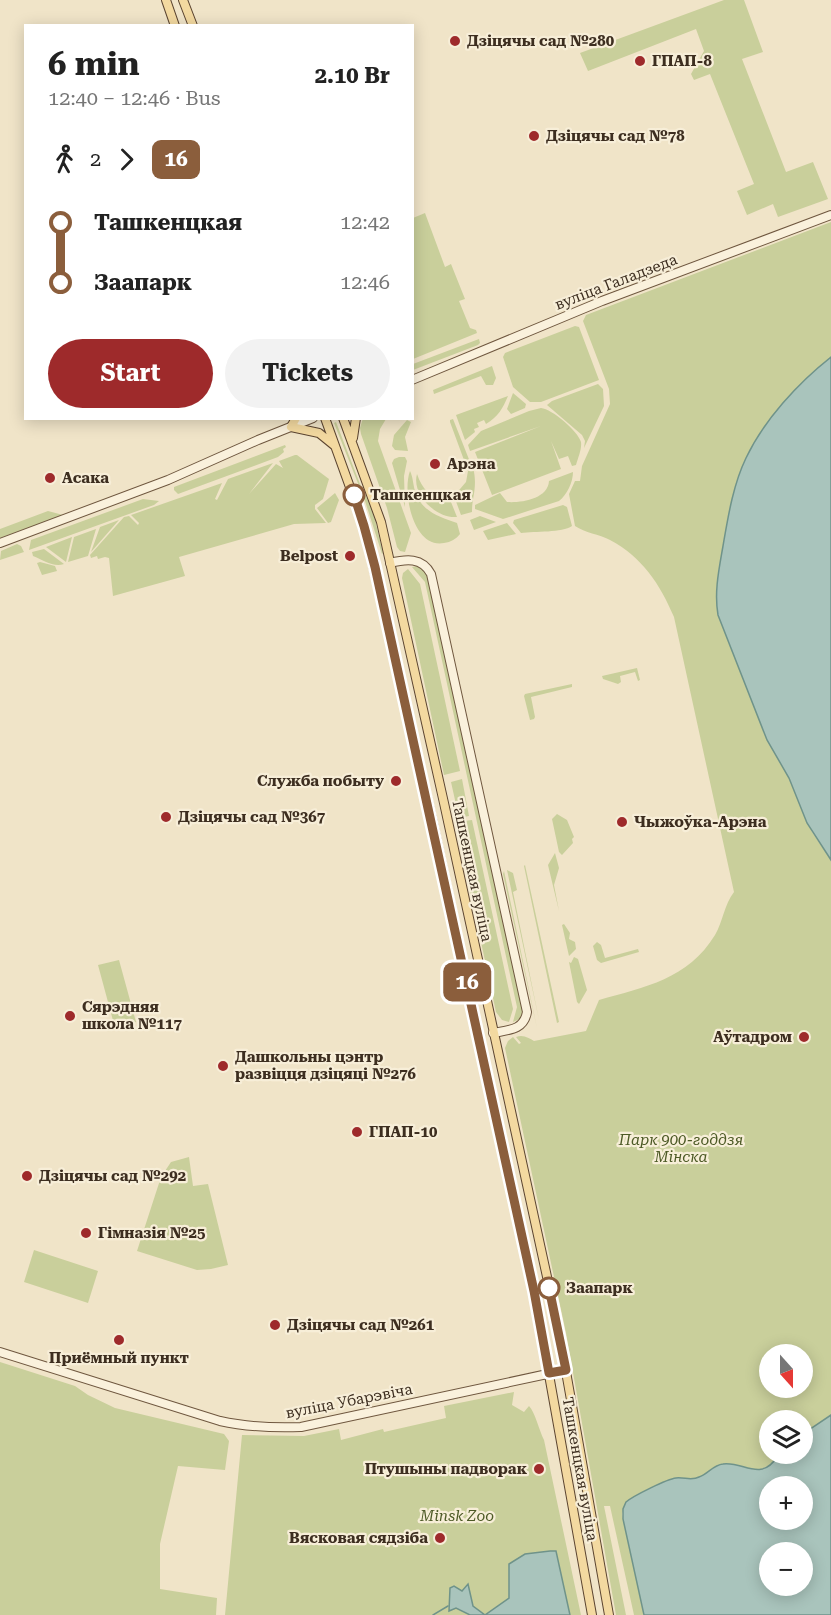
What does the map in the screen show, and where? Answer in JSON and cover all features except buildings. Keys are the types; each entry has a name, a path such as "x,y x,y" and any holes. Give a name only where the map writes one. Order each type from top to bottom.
{"main road":[{"path":"166,0 174,24"},
{"path":"183,0 192,24"},
{"name":"Ташкенцкая вуліца","path":"326,420 364,526 375,567 534,1291 592,1615"},
{"name":"Ташкенцкая вуліца","path":"344,420 378,511 390,563 566,1370 609,1615"},
{"path":"353,444 356,420"},
{"path":"293,423 319,433 337,449"},
{"path":"375,567 390,563"},
{"path":"478,1036 494,1034"}],"street":[{"name":"вуліца Галадзеда","path":"414,379 593,304 831,215"},
{"path":"0,543 168,480 293,423"},
{"path":"390,563 413,560 425,565 431,573 496,867 527,1012 520,1026 494,1034"},
{"name":"вуліца Убарэвіча","path":"0,1352 210,1418 263,1428 301,1427 566,1370"}],"green space":[{"path":"724,0 744,0 763,52 742,59 786,172 813,162 828,199 778,217 773,204 747,215 737,191 754,184 710,74 694,80 691,74 704,51 696,29 588,71 580,53"},
{"path":"425,213 445,267 451,264 465,299 459,301 470,328 476,330 477,333 414,359 414,218"},
{"name":"Парк 900-годдзя Мінска","path":"831,222 831,357 795,391 773,416 746,458 734,490 729,513 717,598 718,615 767,740 789,778 812,832 831,860 831,1415 813,1427 813,1410 759,1410 759,1464 772,1464 761,1469 750,1470 733,1465 713,1468 703,1476 694,1479 675,1478 626,1502 622,1514 644,1615 634,1615 610,1506 604,1506 626,1615 616,1615 566,1333 505,1048 513,1037 519,1044 521,1043 516,1037 519,1036 534,1041 586,1031 599,1000 633,991 679,971 704,950 715,935 734,892 674,617 663,593 641,563 610,540 575,526 569,494 575,481 580,481 582,466 610,404 609,389 583,321 586,315"},
{"path":"575,326 579,327 599,380 541,402 530,402 513,387 503,357 505,353"},
{"path":"479,339 478,345 414,370 414,364"},
{"path":"492,366 496,378 493,385 486,385 481,376 434,394 433,390"},
{"path":"598,384 603,389 604,406 584,448 585,441 582,435 547,405"},
{"path":"513,393 526,404 525,408 511,414 507,409"},
{"path":"508,396 497,415 486,424 484,420 477,423 479,427 474,429 475,432 465,440 456,415"},
{"path":"541,408 558,416 579,437 581,448 576,465 572,466 568,456 559,459 551,441 561,469 492,495 475,452 541,426 470,451 468,445 481,431"},
{"path":"453,419 475,478 472,512 461,515 454,496 466,482 468,471 450,422"},
{"path":"362,420 385,420 380,429 378,441 411,533 405,552 400,551 397,547 387,508 360,428"},
{"path":"407,420 411,422 405,437 408,451 395,450 392,446 394,435"},
{"path":"336,422 373,511 382,554 365,501 334,423"},
{"path":"285,445 284,452 278,457 178,494 174,490 174,487"},
{"path":"295,455 329,479 323,499 315,505 315,509 326,523 294,524 179,557 185,576 113,596 109,558 98,559 97,556 91,558 90,555 124,517 129,516 138,525 139,523 131,515 222,483 215,499 217,500 228,479 273,463 249,494 276,464 283,468 279,461"},
{"path":"399,457 405,457 407,461 404,476 405,507 392,463"},
{"path":"410,471 415,491 422,504 437,516 457,523 460,534 455,539 444,543 433,542 424,537 418,528 409,505"},
{"path":"573,472 569,488 559,501 503,519 475,509 475,505 500,493 507,502 533,499 544,492 549,481"},
{"path":"417,474 428,493 437,497 449,497 457,517 441,514 427,504 418,490"},
{"path":"335,493 339,500 331,522 328,523 317,508"},
{"path":"143,499 159,501 154,505 29,550 31,540"},
{"path":"563,505 567,507 572,526 568,528 521,533 513,523 514,520"},
{"path":"48,511 63,515 0,538 0,529"},
{"path":"480,516 496,522 474,530 470,520"},
{"path":"119,520 91,552 100,527"},
{"path":"507,523 516,534 488,540 483,531"},
{"path":"96,529 88,556 68,562 74,537"},
{"path":"72,537 66,562 46,547"},
{"path":"17,544 24,552 0,560 1,551"},
{"path":"44,549 64,564 52,564 33,556 32,552"},
{"path":"37,563 55,566 57,571 42,575"},
{"path":"412,567 423,568 428,576 523,1011 520,1019 513,1022 517,1007 425,582"},
{"path":"408,569 420,584 460,771 444,775 402,578 403,573"},
{"path":"637,668 640,680 638,681 635,672 620,676 621,682 618,684 603,679 602,676"},
{"path":"572,684 572,687 531,697 535,717 530,720 525,694"},
{"path":"462,779 469,816 459,818 451,782"},
{"path":"557,814 567,820 574,837 573,843 562,855 559,852 552,819"},
{"path":"472,820 513,1009 509,1022 502,1020 496,1012 460,844 466,842 462,825 464,821"},
{"path":"555,853 559,868 554,885 559,911 548,865"},
{"path":"524,866 559,1022 557,1023"},
{"path":"507,870 513,873 517,890 513,892 539,1020"},
{"path":"504,871 537,1028 503,874"},
{"path":"564,924 570,933 569,939 575,942 576,949 569,956 562,925"},
{"path":"597,942 601,945 605,958 638,949 639,952 601,963 597,960 593,946"},
{"path":"574,957 578,959 587,990 579,1004 569,962 571,963"},
{"path":"119,960 136,1022 115,1028 98,965"},
{"path":"189,1157 193,1186 208,1184 228,1265 197,1270 137,1251 161,1177 171,1162"},
{"path":"34,1250 98,1271 88,1303 24,1282"},
{"path":"0,1362 75,1386 115,1408 224,1434 229,1441 225,1470 178,1466 160,1544 160,1589 217,1598 216,1615 0,1615"},
{"name":"Minsk Zoo","path":"514,1392 512,1405 524,1412 529,1406 544,1440 581,1615 225,1615 242,1435 304,1436 339,1429 341,1440 383,1429 384,1432 446,1418 444,1406"}],"water":[{"path":"831,357 831,860 807,823 789,778 767,740 718,615 717,589 734,490 746,458 772,416 806,378"},
{"path":"831,1415 831,1615 644,1615 623,1519 626,1502 665,1481 676,1478 696,1478 723,1464 758,1470 771,1464 813,1464 813,1427"},
{"path":"556,1551 570,1615 485,1615 509,1598 509,1564 525,1554"},
{"path":"468,1584 473,1606 485,1615 470,1615 456,1608 449,1611 450,1588 454,1586 462,1591"}],"waterway":[{"path":"433,1615 448,1606"}],"bus line":[{"name":"16","path":"354,495 375,567 432,819 534,1291 549,1373 566,1370 549,1288"}],"place":[{"name":"Дзіцячы сад №280","path":"455,41"},
{"name":"ГПАП-8","path":"640,61"},
{"name":"Дзіцячы сад №78","path":"534,136"},
{"name":"Арэна","path":"435,464"},
{"name":"Асака","path":"50,478"},
{"name":"Ташкенцкая","path":"354,495"},
{"name":"Belpost","path":"350,556"},
{"name":"Служба побыту","path":"396,781"},
{"name":"Дзіцячы сад №367","path":"166,817"},
{"name":"Чыжоўка-Арэна","path":"622,822"},
{"name":"Сярэдняя школа №117","path":"70,1016"},
{"name":"Аўтадром","path":"804,1037"},
{"name":"Дашкольны цэнтр развіцця дзіцяці №276","path":"223,1066"},
{"name":"ГПАП-10","path":"357,1132"},
{"name":"Дзіцячы сад №292","path":"27,1176"},
{"name":"Гімназія №25","path":"86,1233"},
{"name":"Заапарк","path":"549,1288"},
{"name":"Дзіцячы сад №261","path":"275,1325"},
{"name":"Приёмный пункт","path":"119,1340"},
{"name":"Птушыны падворак","path":"539,1469"},
{"name":"Вясковая сядзіба","path":"440,1538"}]}
